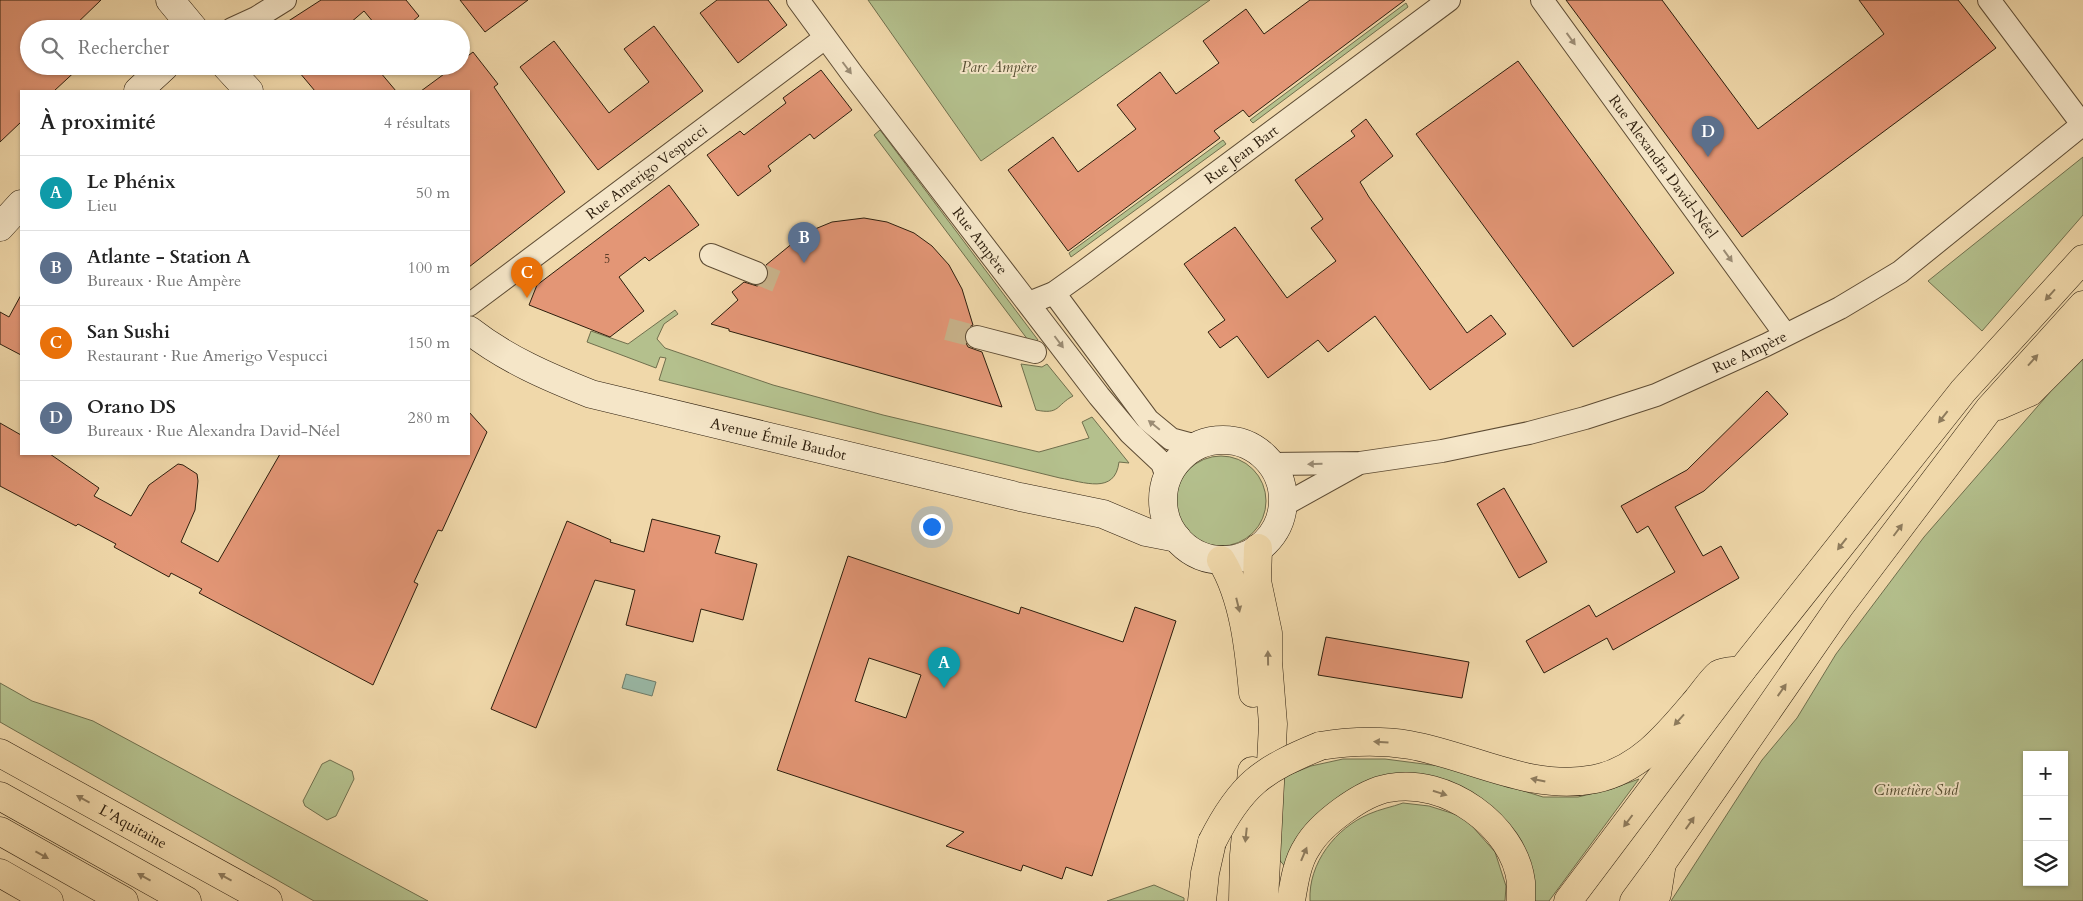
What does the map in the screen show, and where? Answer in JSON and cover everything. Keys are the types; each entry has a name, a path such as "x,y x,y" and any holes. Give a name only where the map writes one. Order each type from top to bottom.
{"main road":[{"path":"1568,901 1742,670 1963,391 2083,259"},
{"path":"1634,901 1840,606 1989,409 2083,305"},
{"path":"1989,409 2030,392 2083,339"},
{"path":"1258,548 1256,581 1268,633 1268,662 1273,724 1264,901"},
{"path":"1221,560 1229,573 1244,626 1251,671 1256,730 1244,855 1243,901"},
{"path":"1202,901 1204,873 1212,842 1226,814 1245,790 1268,771 1287,760 1320,746 1354,741 1382,741 1412,746 1551,782 1574,783 1596,779 1617,773 1653,749 1719,674 1742,670"},
{"name":"L'Aquitaine","path":"0,753 268,901"},
{"path":"1291,901 1296,878 1307,846 1343,809 1388,788 1415,787 1440,792 1487,819 1513,857 1520,881 1521,901"},
{"path":"0,796 187,901"},
{"path":"0,831 124,901"},
{"path":"1653,901 1657,894 1662,863"},
{"path":"0,873 49,901"}],"street":[{"path":"170,0 187,20"},
{"path":"252,20 285,0"},
{"name":"Rue Ampère","path":"798,0 1099,396 1130,433 1162,463 1165,487"},
{"name":"Rue Jean Bart","path":"1029,303 1054,293 1450,0"},
{"name":"Rue Alexandra David-Néel","path":"1542,0 1785,334"},
{"path":"1989,0 2083,124"},
{"name":"Rue Amerigo Vespucci","path":"470,304 825,38"},
{"path":"139,90 155,75"},
{"path":"234,75 248,90"},
{"name":"Rue Ampère","path":"1271,464 1360,463 1442,451 1585,418 1656,395 1766,345 1840,308 1900,272 2083,124"},
{"path":"0,226 20,205"},
{"path":"711,254 756,273"},
{"path":"1054,293 1148,420 1171,439 1197,446"},
{"name":"Avenue Émile Baudot","path":"470,331 488,345 543,376 591,394 1020,497 1103,514 1146,532 1176,538"},
{"path":"977,337 1035,352"},
{"path":"1224,440 1237,442 1262,454 1271,464 1280,484 1282,506 1275,529 1258,548 1234,558 1221,560 1196,553 1176,538 1164,512 1165,487 1179,458 1197,446 1210,441 1224,440"},
{"name":"Rue Ampère","path":"1282,506 1360,463"},
{"name":"Avenue Émile Baudot","path":"1103,514 1140,509 1165,487"}],"green space":[{"name":"Parc Ampère","path":"868,0 1210,0 981,161"},
{"path":"1406,3 1408,7 1253,123 1250,120"},
{"path":"880,130 1038,340 1031,344 874,135"},
{"path":"1223,140 1226,144 1071,257 1069,253"},
{"path":"2083,157 2083,215 1982,331 1928,281"},
{"path":"675,310 678,314 664,324 657,339 665,348 773,385 883,415 1039,452 1089,438 1082,422 1092,417 1129,463 1119,462 1116,472 1105,483 1088,483 1060,478 659,380 666,358 660,357 656,368 587,342 591,331 628,344"},
{"name":"Cimetière Sud","path":"2083,357 2083,901 1671,901 1762,760 1797,718 1836,654 1924,537 2064,376"},
{"path":"1021,364 1042,367 1047,364 1073,396 1054,410 1036,410"},
{"path":"1221,456 1238,460 1253,469 1262,484 1266,501 1262,518 1253,533 1238,542 1221,546 1204,542 1189,533 1180,518 1176,501 1180,484 1189,469 1204,460"},
{"path":"0,683 32,701 93,721 428,901 314,901 0,722"},
{"path":"1343,759 1385,759 1447,767 1543,797 1578,797 1611,789 1639,779 1549,901 1531,901 1502,821 1372,783 1288,870 1276,856 1284,777 1311,766"},
{"path":"330,760 352,771 354,779 336,816 327,820 305,806 303,801 322,764"},
{"path":"1403,803 1429,806 1464,817 1495,852 1506,886 1505,901 1310,901 1314,873 1319,860 1335,838 1357,820 1377,811"},
{"path":"1154,885 1184,898 1184,901 1107,901"}],"shaded area":[{"path":"626,674 656,682 652,696 622,688"}],"building":[{"path":"0,0 101,0 80,20 20,20 20,75 71,75 55,90 20,90 20,123 0,142"},
{"path":"321,0 406,0 419,16 414,20 372,20 364,11 354,20 290,20"},
{"path":"460,0 528,0 485,32"},
{"path":"717,0 768,0 787,25 738,63 700,13"},
{"path":"1310,0 1405,0 1249,117 1243,110 1214,131 1220,138 1068,251 1008,170 1053,137 1078,172 1136,129 1117,105 1160,72 1176,94 1219,63 1203,41 1246,9 1264,34"},
{"path":"1566,0 1662,0 1758,129 1884,34 1859,0 1958,0 1996,48 1742,237"},
{"path":"654,26 703,91 598,170 520,67 554,41 609,113 649,82 624,49"},
{"path":"473,52 498,84 494,87 565,192 470,266 470,90 422,90 443,75 470,75 470,54"},
{"path":"1518,61 1674,273 1573,347 1416,134"},
{"path":"821,70 852,110 814,139 810,134 768,166 771,171 738,196 707,155 740,131 744,135 786,103 783,98"},
{"path":"302,75 383,75 395,90 314,90"},
{"path":"1366,119 1393,156 1360,182 1369,197 1467,333 1491,315 1506,334 1430,390 1375,316 1328,352 1318,340 1268,378 1237,336 1220,348 1208,332 1225,320 1184,264 1235,227 1287,298 1336,261 1311,228 1323,219 1295,180 1355,136 1351,131"},
{"path":"669,185 699,225 649,261 645,257 619,277 644,311 610,337 529,305 537,285"},
{"path":"864,218 887,222 914,233 932,246 949,265 962,289 973,325 967,328 964,333 965,341 968,347 982,352 1002,407 729,331 729,329 711,324 738,300 732,292 744,282 757,286 764,283 769,272 766,265 799,238 832,222"},
{"path":"20,297 20,354 0,344 0,312 9,317"},
{"path":"1767,391 1788,414 1704,491 1675,507 1703,556 1721,546 1739,578 1613,650 1607,638 1544,673 1526,641 1589,605 1596,617 1675,572 1648,526 1637,533 1621,506 1687,470"},
{"path":"470,413 487,432 442,531 438,530 414,582 418,584 373,685 199,593 202,589 171,573 169,577 114,547 116,544 78,524 76,526 0,486 0,423 20,434 20,455 51,455 99,488 94,496 131,516 149,485 178,464 183,465 197,474 198,481 195,510 181,542 218,562 279,455 470,455"},
{"path":"1504,488 1547,562 1519,578 1477,504"},
{"path":"652,519 720,536 715,553 757,564 743,620 701,609 693,642 626,625 635,590 595,580 536,728 491,709 567,521 611,540 610,542 644,552"},
{"path":"848,556 1019,614 1021,607 1123,642 1135,607 1176,621 1092,876 1066,867 1062,879 1023,865 1021,871 946,846 964,832 777,770","holes":["869,658 921,675 906,718 855,701"]},
{"path":"1326,637 1469,662 1462,698 1318,675"}],"tunnel":[{"path":"756,273 786,285"},
{"path":"947,329 977,337"}],"place":[{"name":"Orano DS","path":"1708,157"},
{"name":"Atlante - Station A","path":"804,263"},
{"name":"San Sushi","path":"527,298"},
{"name":"Le Phénix","path":"944,688"}]}
